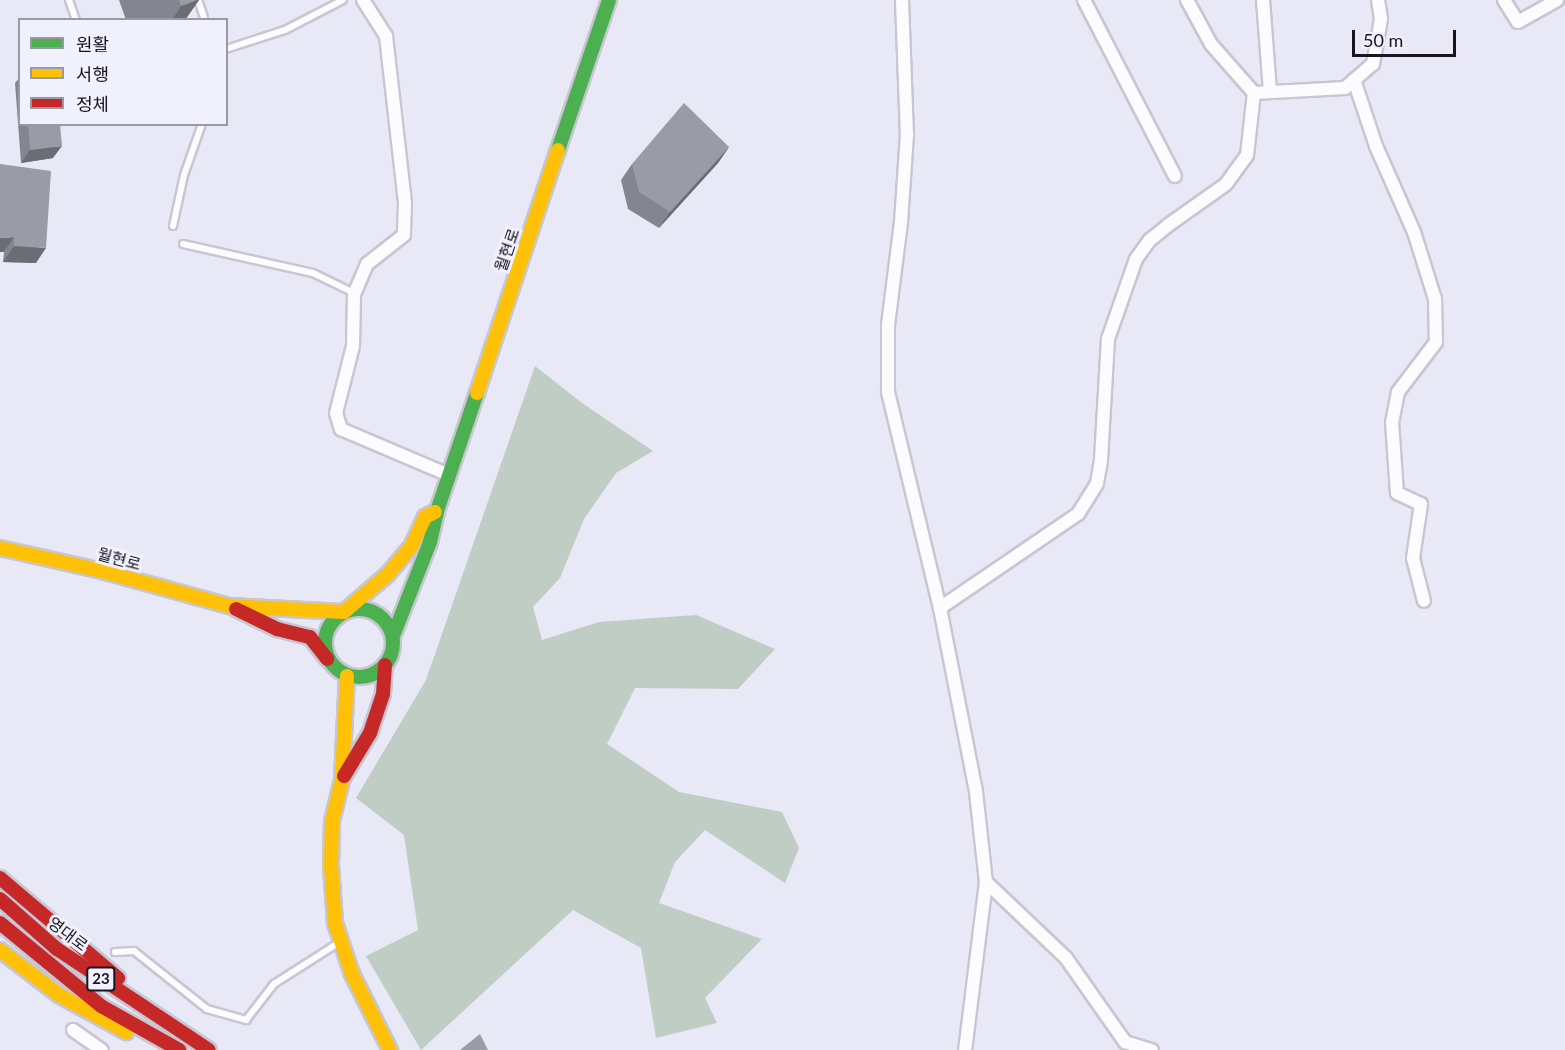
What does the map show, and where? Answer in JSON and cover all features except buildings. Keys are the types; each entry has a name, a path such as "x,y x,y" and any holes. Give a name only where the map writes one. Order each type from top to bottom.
{"main road":[{"name":"월현로","path":"436,511 609,0"},
{"path":"330,662 324,640 327,628 364,592 388,574 412,545 425,518 436,511"},
{"path":"342,780 370,733 383,694 386,665 393,647 393,636 430,542 436,511"},
{"name":"월현로","path":"0,548 98,570 228,606"},
{"path":"228,606 344,612 364,609 374,612 389,626 393,636"},
{"path":"228,606 277,629 310,637 330,662 347,676 368,677 386,665"},
{"path":"347,676 342,780 332,820 331,866 335,923 351,974 390,1050"},
{"path":"0,878 186,1035"},
{"name":"영대로","path":"0,899 57,949 209,1050"},
{"name":"영대로","path":"0,923 101,1006 178,1050"},
{"path":"0,950 58,995 91,1015 115,1028 178,1050"}],"street":[{"path":"363,0 386,36 405,203 404,235 367,264 354,294 353,346 336,412 341,429 449,475"},
{"path":"903,0 907,134 888,325 888,392 940,608 976,792 986,882 964,1050"},
{"path":"1084,0 1175,176"},
{"path":"940,608 1078,514 1097,483 1101,460 1108,339 1136,259 1150,240 1226,184 1247,154 1254,93 1212,44 1187,0"},
{"path":"1263,0 1270,92"},
{"path":"1254,93 1345,88 1373,64 1381,19 1378,0"},
{"path":"1504,0 1518,22 1557,0"},
{"path":"1354,80 1376,146 1414,231 1435,299 1436,342 1398,392 1392,423 1397,493 1420,504 1413,558 1424,601"},
{"path":"986,882 1066,958 1125,1042 1152,1050"},
{"path":"74,1027 102,1050"}],"lane":[{"path":"69,0 75,18"},
{"path":"198,0 204,17"},
{"path":"228,48 285,30 343,0"},
{"path":"173,226 184,175 201,126"},
{"path":"183,244 313,273 354,294"},
{"path":"115,952 134,951 207,1009 246,1020 274,984 341,942"}],"shaded area":[{"path":"535,366 582,403 653,451 616,473 584,519 560,578 533,607 542,640 599,622 696,615 775,649 738,689 635,688 607,744 679,792 782,812 799,848 785,883 705,830 675,862 659,903 762,939 705,998 717,1023 656,1038 641,948 573,910 421,1050 366,956 418,930 404,835 356,798 426,680"}],"traffic: fast":[{"path":"558,150 609,0"},
{"path":"393,636 430,542 437,511 477,393"},
{"path":"352,609 366,609 378,614 388,624 393,643 388,662 378,672 366,677 352,677 340,672 330,662 325,650 325,636 330,624 340,614 352,609"}],"traffic: slow":[{"path":"477,393 558,150"},
{"path":"229,606 344,612 388,574 412,545 425,517 435,512"},
{"path":"0,548 98,570 229,606"},
{"path":"347,676 342,780 332,821 331,866 335,923 352,974 390,1050"},
{"path":"0,950 59,995 126,1032"}],"traffic: jam":[{"path":"236,609 277,629 310,637 327,659"},
{"path":"344,776 370,733 383,694 385,665"},
{"path":"0,878 118,978"},
{"path":"0,899 57,949 209,1050"},
{"path":"0,923 101,1006 179,1050"}]}
